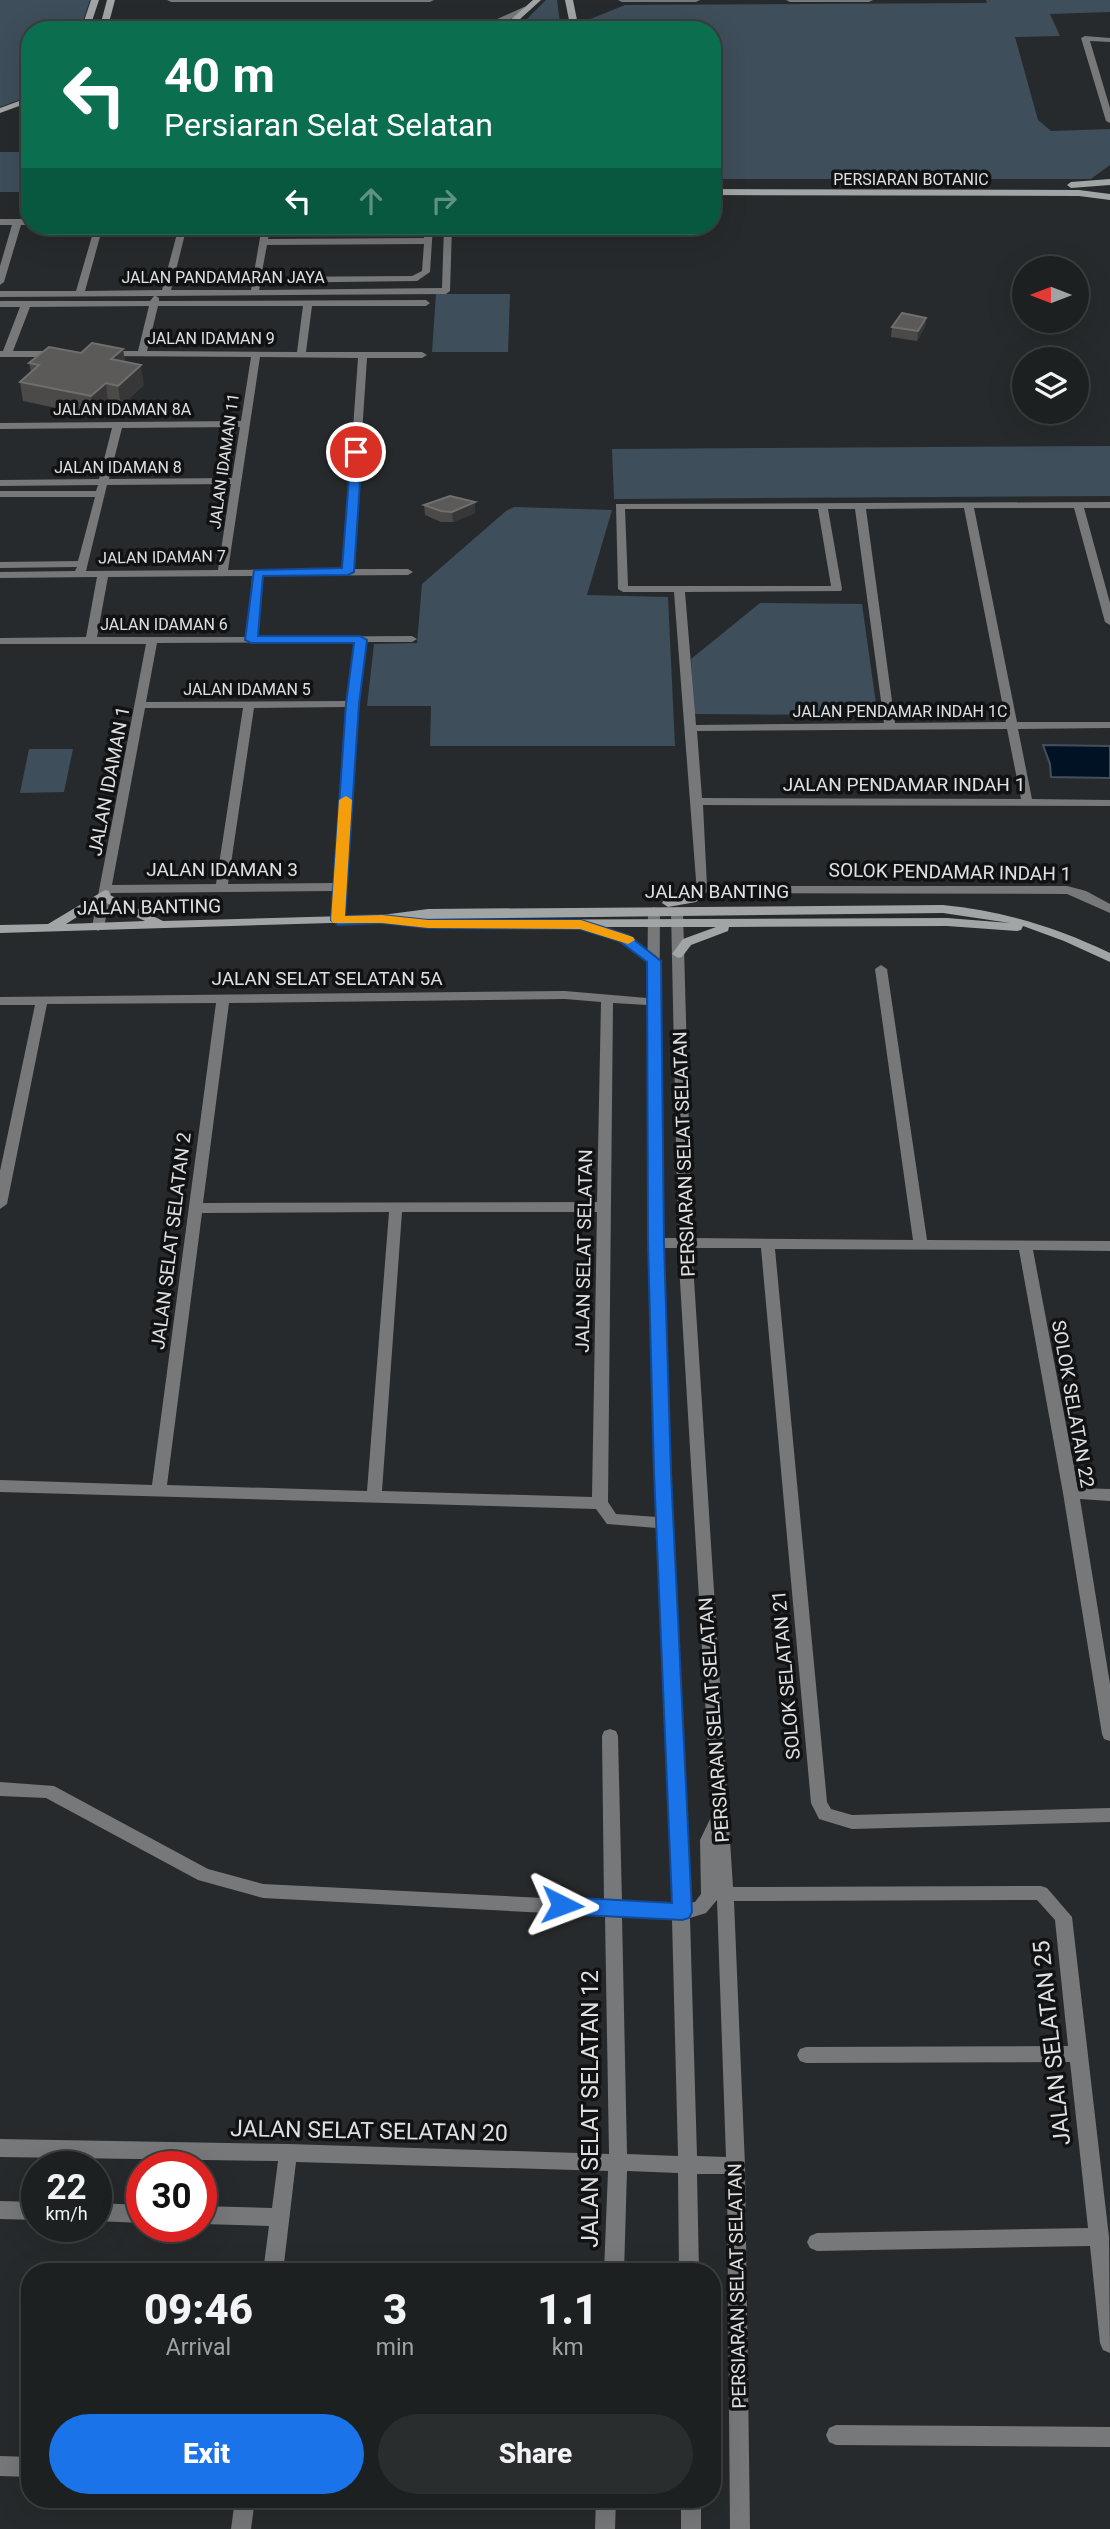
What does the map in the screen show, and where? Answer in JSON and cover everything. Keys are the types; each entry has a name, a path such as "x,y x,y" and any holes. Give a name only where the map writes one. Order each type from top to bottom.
{"main road":[{"path":"88,21 95,0"},
{"path":"105,21 111,0"},
{"path":"513,21 537,0"},
{"path":"569,0 573,21"},
{"path":"0,111 21,103"},
{"path":"11,107 21,106"},
{"path":"0,118 21,110"},
{"name":"PERSIARAN BOTANIC","path":"721,185 1082,185 1110,182"},
{"name":"PERSIARAN BOTANIC","path":"721,192 1079,193 1110,197"},
{"path":"579,911 622,904 680,902 692,899 701,890"},
{"path":"48,928 105,894 140,916 177,926"},
{"name":"JALAN BANTING","path":"0,929 382,919 428,913 579,911 677,917 954,910 1021,920 1110,958"},
{"name":"JALAN BANTING","path":"382,919 428,924 581,925 654,917"},
{"name":"JALAN BANTING","path":"677,917 753,922 967,922 1049,932"},
{"path":"678,954 687,942 701,935 753,922"},
{"path":"581,925 624,938 654,961"}],"street":[{"path":"170,0 430,0"},
{"path":"622,0 696,0"},
{"path":"790,0 869,0"},
{"path":"499,21 527,9"},
{"path":"340,21 341,16"},
{"path":"1110,40 1085,38 1110,121"},
{"path":"0,222 21,222"},
{"path":"0,282 17,222"},
{"path":"80,294 96,235"},
{"path":"142,354 180,235"},
{"path":"254,293 264,235"},
{"path":"256,280 414,279 426,272 429,235"},
{"name":"JALAN PANDAMARAN JAYA","path":"0,304 254,293 446,291 447,235"},
{"path":"263,242 429,241"},
{"name":"JALAN PANDAMARAN JAYA","path":"0,294 80,294 308,303 426,303"},
{"path":"301,354 308,303"},
{"path":"26,304 4,354 75,354"},
{"name":"JALAN IDAMAN 9","path":"88,354 422,355"},
{"name":"JALAN IDAMAN 11","path":"223,572 256,354"},
{"path":"348,572 363,354"},
{"path":"81,569 118,424"},
{"name":"JALAN IDAMAN 8A","path":"0,426 245,424"},
{"name":"JALAN IDAMAN 8","path":"0,483 236,481"},
{"name":"JALAN IDAMAN 8","path":"0,494 100,494"},
{"path":"860,505 891,727"},
{"path":"968,505 1027,802"},
{"path":"1078,505 1110,622"},
{"path":"823,506 837,589 623,589 620,506 1110,505"},
{"name":"JALAN IDAMAN 7","path":"0,565 81,569 103,574 408,572"},
{"name":"JALAN IDAMAN 7","path":"0,576 81,569"},
{"path":"251,640 258,572"},
{"path":"91,640 103,574"},
{"path":"679,589 697,801 701,890"},
{"name":"JALAN IDAMAN 6","path":"0,641 412,639"},
{"path":"338,920 352,704 360,640"},
{"name":"JALAN IDAMAN 1","path":"98,927 152,641"},
{"path":"221,889 248,704"},
{"name":"JALAN IDAMAN 5","path":"142,705 352,704"},
{"name":"JALAN PENDAMAR INDAH 1C","path":"690,728 1110,725"},
{"name":"JALAN PENDAMAR INDAH 1","path":"697,801 1110,803"},
{"name":"JALAN IDAMAN 3","path":"105,894 339,887"},
{"name":"SOLOK PENDAMAR INDAH 1","path":"701,890 1067,890 1082,894 1110,909"},
{"name":"PERSIARAN SELAT SELATAN","path":"654,917 656,1243 664,1523 682,1912 690,2263"},
{"name":"PERSIARAN SELAT SELATAN","path":"677,917 685,1243 725,1894 736,2166 740,2529"},
{"path":"881,969 921,1246"},
{"name":"JALAN SELAT SELATAN 5A","path":"0,1001 565,995 653,1002"},
{"name":"JALAN SELAT SELATAN 2","path":"159,1489 223,998"},
{"name":"JALAN SELAT SELATAN","path":"600,1503 607,999"},
{"path":"0,1204 42,1000"},
{"path":"194,1209 604,1207"},
{"path":"374,1496 396,1208"},
{"path":"656,1243 768,1246 1110,1246"},
{"name":"SOLOK SELATAN 21","path":"768,1246 818,1803 825,1814 852,1822 1110,1815"},
{"name":"SOLOK SELATAN 22","path":"1025,1246 1071,1493 1110,1734"},
{"path":"0,1486 600,1503 612,1520 664,1523"},
{"path":"1071,1493 1110,1495"},
{"name":"JALAN SELAT SELATAN 12","path":"610,1736 618,2162 614,2263"},
{"path":"0,1789 48,1791 204,1875 263,1891 682,1912 700,1908 710,1896 708,1840 720,1815"},
{"name":"JALAN SELATAN 25","path":"725,1894 1041,1893 1063,1917 1110,2343"},
{"path":"806,2055 1078,2054"},
{"name":"JALAN SELAT SELATAN 20","path":"0,2148 288,2152 736,2166"},
{"path":"273,2263 288,2152"},
{"path":"0,2210 21,2211"},
{"path":"217,2215 279,2217"},
{"path":"817,2242 1098,2237"},
{"path":"836,2435 1110,2437"},
{"path":"0,2466 21,2467"},
{"path":"241,2529 244,2508"},
{"path":"605,2529 606,2508"},
{"path":"691,2508 691,2529"}],"shaded area":[{"path":"0,0 90,0 83,21 21,21 21,99 0,107"},
{"path":"546,0 557,0 560,21 525,21"},
{"path":"986,0 1110,0 1110,12 1050,14 1060,36 1015,37 1038,120 1051,131 1110,129 1110,165 1091,179 721,179 721,21 585,21 625,5 987,3"},
{"path":"0,152 21,152 21,192 0,192"},
{"path":"436,294 510,294 508,352 432,352"},
{"path":"1110,446 1110,496 614,499 612,449"},
{"path":"514,507 612,510 587,595 668,597 675,746 430,746 431,706 367,706 374,644 417,643 422,584"},
{"path":"760,603 862,604 877,711 860,715 694,714 691,659"},
{"path":"1043,745 1110,746 1110,778 1051,777 1050,764"},
{"path":"29,749 73,749 64,792 20,793"}],"building":[{"path":"902,313 926,318 918,331 892,327"},
{"path":"92,343 123,349 111,359 141,365 118,386 106,383 91,396 20,382 39,365 29,363 49,347 81,353"},
{"path":"450,496 475,502 452,512 424,505"}],"slow traffic":[{"path":"346,800 338,920 382,919 428,924 581,925 628,940"}],"route":[{"path":"356,452 348,572 258,572 251,640 360,640 352,704 338,920 382,919 428,924 581,925 624,938 654,961 656,1243 662,1472 682,1912 562,1905"}]}
